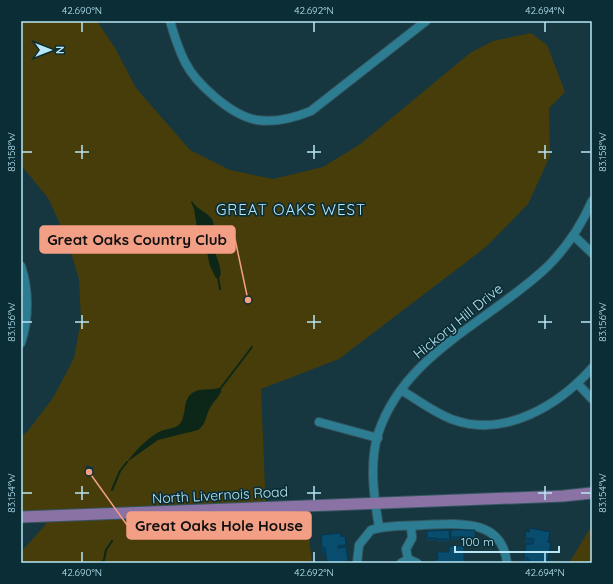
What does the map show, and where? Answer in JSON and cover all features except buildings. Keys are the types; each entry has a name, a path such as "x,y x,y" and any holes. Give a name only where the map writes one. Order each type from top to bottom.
{"main road":[{"name":"North Livernois Road","path":"21,517 563,496 592,493"},
{"name":"North Livernois Road","path":"563,496 592,500"}],"street":[{"path":"170,21 175,40 192,74 224,104 240,114 257,120 296,118 311,111 426,21"},
{"path":"411,21 418,28"},
{"name":"Hickory Hill Drive","path":"379,527 373,479 378,438 390,408 401,390 430,357 470,328 548,266 574,236 592,201"},
{"path":"574,236 592,253"},
{"path":"21,266 27,295 27,319 21,343"},
{"path":"401,390 454,420 483,425 505,424 537,412 577,383 592,368"},
{"path":"577,383 592,399"},
{"path":"319,422 378,438"},
{"path":"357,563 358,551 364,537 371,530 379,527 464,524 480,527 497,539 503,548 507,563"},
{"path":"411,526 412,538 406,549 405,561 417,563"}],"shaded area":[{"path":"21,21 97,21 115,48 136,88 190,150 230,170 273,179 323,167 359,145 470,53 493,41 531,33 547,45 565,92 549,108 550,156 528,204 486,247 339,359 261,389 266,512 306,511 312,563 21,563 21,552 47,523 21,523 21,436 27,432 53,398 74,358 81,320 79,279 67,239 48,198 21,165"},
{"path":"192,201 213,221 214,227 212,243 219,264 221,273 220,277 216,278 210,266 204,238 197,228"},
{"path":"219,388 221,392 208,411 203,425 198,430 158,440 127,462 151,437 161,431 179,425 183,418 186,401 191,394 201,390"},
{"path":"592,525 592,563 569,563"}],"waterway":[{"path":"218,277 220,289"},
{"path":"220,389 252,347"},
{"path":"112,490 120,471 127,462"},
{"path":"101,563 104,560 106,550 112,541"}],"place":[{"name":"Great Oaks Country Club","path":"248,300"},
{"name":"Great Oaks Hole House","path":"89,472"}],"district":[{"name":"GREAT OAKS WEST","path":"291,209"}]}
